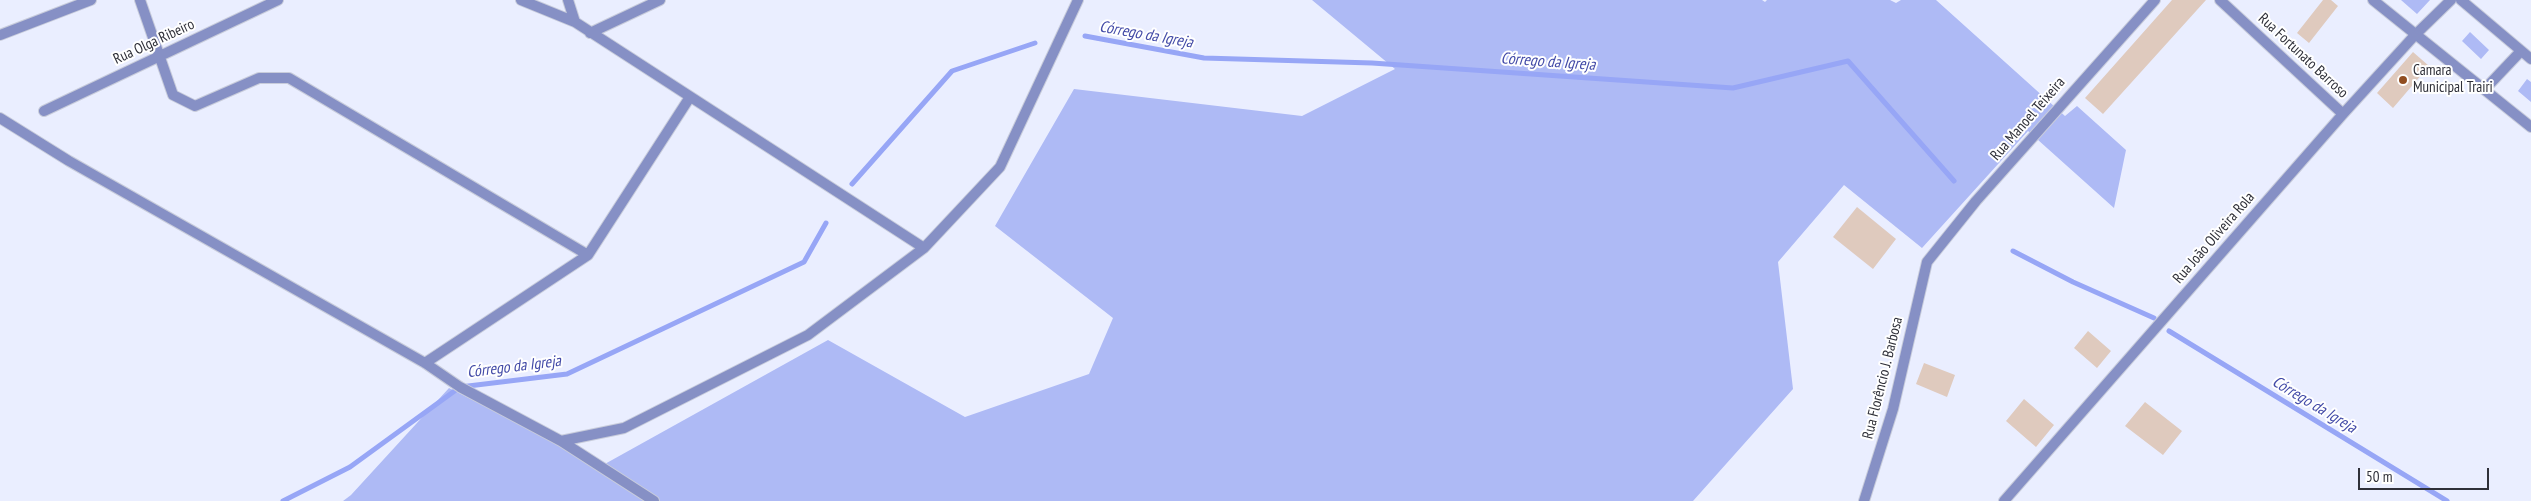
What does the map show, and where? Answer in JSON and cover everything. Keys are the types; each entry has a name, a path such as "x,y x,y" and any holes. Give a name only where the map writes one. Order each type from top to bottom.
{"street":[{"path":"0,35 91,0"},
{"path":"140,0 173,95 195,106 259,78 289,78 588,255"},
{"name":"Rua Olga Ribeiro","path":"44,111 278,0"},
{"path":"521,0 575,22 924,248"},
{"path":"568,0 575,22"},
{"path":"590,33 660,0"},
{"path":"562,441 624,428 808,336 924,248 1000,167 1078,0"},
{"name":"Rua Manoel Teixeira","path":"1927,262 1976,201 2155,0"},
{"name":"Rua Fortunato Barroso","path":"2220,0 2343,114"},
{"path":"2373,0 2531,127"},
{"name":"Rua João Oliveira Rola","path":"2004,501 2343,114 2415,35 2451,0"},
{"path":"2461,0 2531,59"},
{"path":"2485,90 2521,51"},
{"path":"426,363 588,255 690,97"},
{"path":"0,118 69,161 426,363 460,386 562,441 654,501"},
{"name":"Rua Florêncio J. Barbosa","path":"1864,501 1893,409 1927,262"}],"shaded area":[{"path":"1312,0 1762,0 1765,2 1767,0 1890,0 1896,3 1901,0 1936,0 2065,116 2077,106 2126,150 2114,208 2028,131 1922,248 1844,185 1778,262 1793,389 1693,501 343,501 351,495 449,388 603,465 828,340 965,417 1089,374 1113,318 995,226 1074,89 1302,116 1395,69"},
{"path":"2401,0 2430,0 2417,14"},
{"path":"2470,32 2489,50 2481,59 2462,41"},
{"path":"2527,79 2531,82 2531,102 2518,91"}],"building":[{"path":"2172,0 2206,0 2103,114 2085,98"},
{"path":"2323,0 2331,0 2338,6 2309,43 2297,33"},
{"name":"Camara Municipal Trairi","path":"2413,52 2429,66 2393,108 2377,93"},
{"path":"1857,207 1896,239 1873,269 1833,237"},
{"path":"2088,331 2111,351 2097,368 2074,348"},
{"path":"1924,363 1955,375 1947,397 1916,384"},
{"path":"2024,399 2054,425 2036,447 2006,421"},
{"path":"2145,402 2182,431 2163,455 2125,426"}],"waterway":[{"name":"Córrego da Igreja","path":"1085,36 1204,58 1372,63 1733,88 1848,61 1954,181"},
{"name":"Córrego da Igreja","path":"852,184 952,71 1035,43"},
{"name":"Córrego da Igreja","path":"283,501 350,467 460,387 567,374 804,262 826,223"},
{"name":"Córrego da Igreja","path":"2013,251 2073,282 2154,318"},
{"name":"Córrego da Igreja","path":"2169,331 2447,501"}],"place":[{"name":"Camara Municipal Trairi","path":"2403,80"}]}
